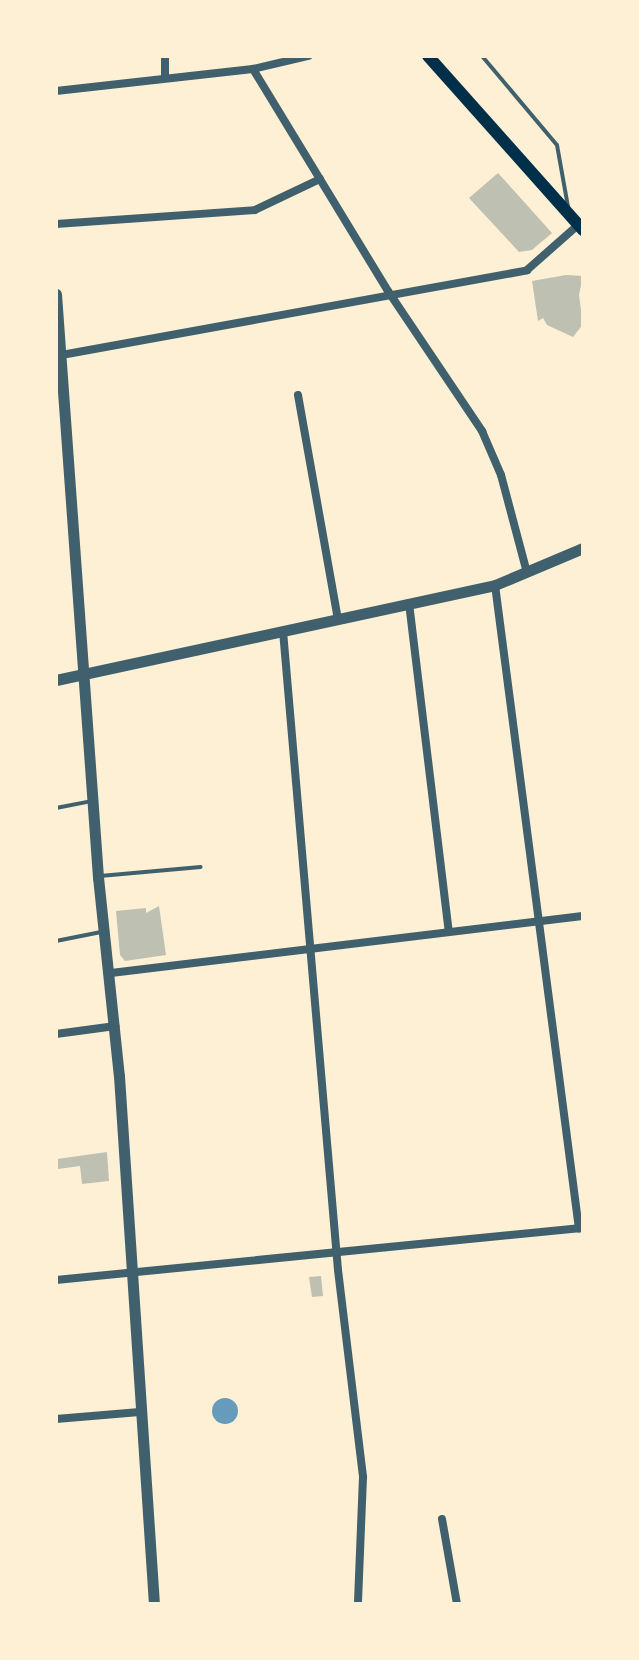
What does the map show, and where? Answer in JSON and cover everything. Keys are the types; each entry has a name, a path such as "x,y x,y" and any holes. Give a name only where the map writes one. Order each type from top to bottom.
{"main road":[{"path":"428,56 581,228"}],"street":[{"path":"165,56 165,78"},
{"path":"56,91 253,69 308,56"},
{"path":"253,69 388,291 482,431 501,475 527,573"},
{"path":"56,224 255,210 320,179"},
{"path":"58,355 388,291 527,270 581,228"},
{"path":"56,294 98,877 115,1026 154,1604"},
{"path":"298,395 338,619"},
{"path":"56,680 495,585 583,548"},
{"path":"56,1280 581,1228 536,921 495,585"},
{"path":"409,603 449,932"},
{"path":"283,631 336,1252 363,1477 358,1604"},
{"path":"111,973 583,916"},
{"path":"56,1034 115,1026"},
{"path":"56,1419 140,1412"},
{"path":"442,1519 457,1604"}],"lane":[{"path":"482,56 557,145 568,213"},
{"path":"56,808 93,800"},
{"path":"98,877 201,867"},
{"path":"56,941 104,932"}],"water":[{"path":"225,1398 234,1402 238,1411 234,1420 225,1424 216,1420 212,1411 216,1402"}],"building":[{"path":"498,173 552,233 532,250 519,252 469,198"},
{"path":"566,275 583,276 579,295 583,324 573,337 547,325 543,318 538,321 532,281"},
{"path":"159,906 166,955 125,961 120,955 116,911 146,908 146,913"},
{"path":"107,1152 109,1181 82,1184 80,1166 58,1169 57,1159"},
{"path":"321,1276 323,1296 312,1297 309,1277"}]}
